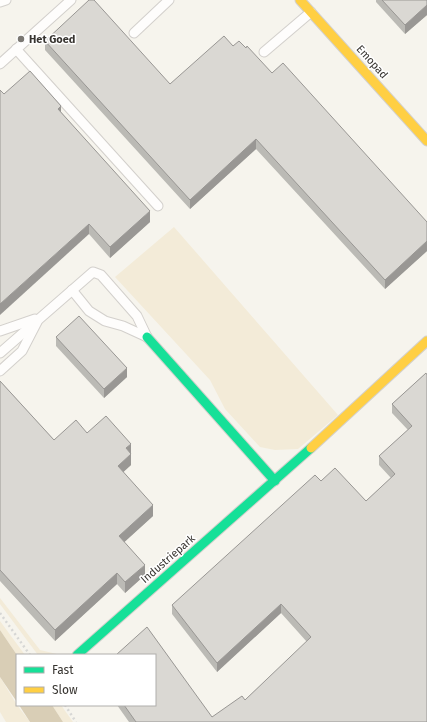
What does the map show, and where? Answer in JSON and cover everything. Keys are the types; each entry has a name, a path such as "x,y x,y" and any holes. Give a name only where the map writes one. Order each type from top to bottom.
{"street":[{"name":"Emopad","path":"300,0 427,141"},
{"path":"147,337 275,481"},
{"name":"Industriepark","path":"78,654 275,481 427,342"}],"lane":[{"path":"0,2 6,0"},
{"path":"0,64 71,0"},
{"path":"134,33 169,0"},
{"path":"264,52 311,12"},
{"path":"16,49 158,206"},
{"path":"0,353 93,272 101,276 137,316 147,337"},
{"path":"72,290 90,310 105,321 123,326 147,337"},
{"path":"0,331 40,317"},
{"path":"0,371 22,351 40,317"}],"path":[{"path":"0,613 29,654"},
{"path":"66,706 76,722"}],"shaded area":[{"path":"174,227 338,415 298,449 275,450 260,447 225,409 210,380 115,277"},
{"path":"0,598 40,650 57,654 37,654 0,604"},
{"path":"0,621 24,654 16,654 0,630"},
{"path":"0,630 16,654 16,701 0,677"},
{"path":"0,677 16,703 16,706 18,706 30,722 6,722 0,712"},
{"path":"20,706 53,706 63,722 30,722"},
{"path":"53,706 62,706 73,722 63,722"}],"building":[{"path":"89,0 94,0 170,84 224,36 233,46 239,41 246,48 247,46 272,73 283,63 427,222 427,241 385,280 256,139 190,200 45,41"},
{"path":"382,0 427,0 427,5 405,25"},
{"path":"30,71 61,106 58,109 150,211 110,247 89,224 0,304 0,90 4,94"},
{"path":"79,316 127,368 104,389 56,337"},
{"path":"426,373 427,722 136,722 125,706 156,706 156,654 117,654 147,627 212,717 242,696 245,700 311,637 281,604 217,663 172,605 315,475 321,481 335,468 366,501 395,474 379,456 412,426 392,404"},
{"path":"0,381 54,440 76,420 87,433 106,416 131,444 126,448 131,454 118,466 153,505 119,536 145,565 125,582 117,573 55,630 0,570"}],"traffic: fast":[{"path":"147,337 275,481"},
{"path":"78,654 311,448"}],"traffic: slow":[{"path":"300,0 427,141"},
{"path":"311,448 427,341"}],"place":[{"name":"Het Goed","path":"21,39"}]}
